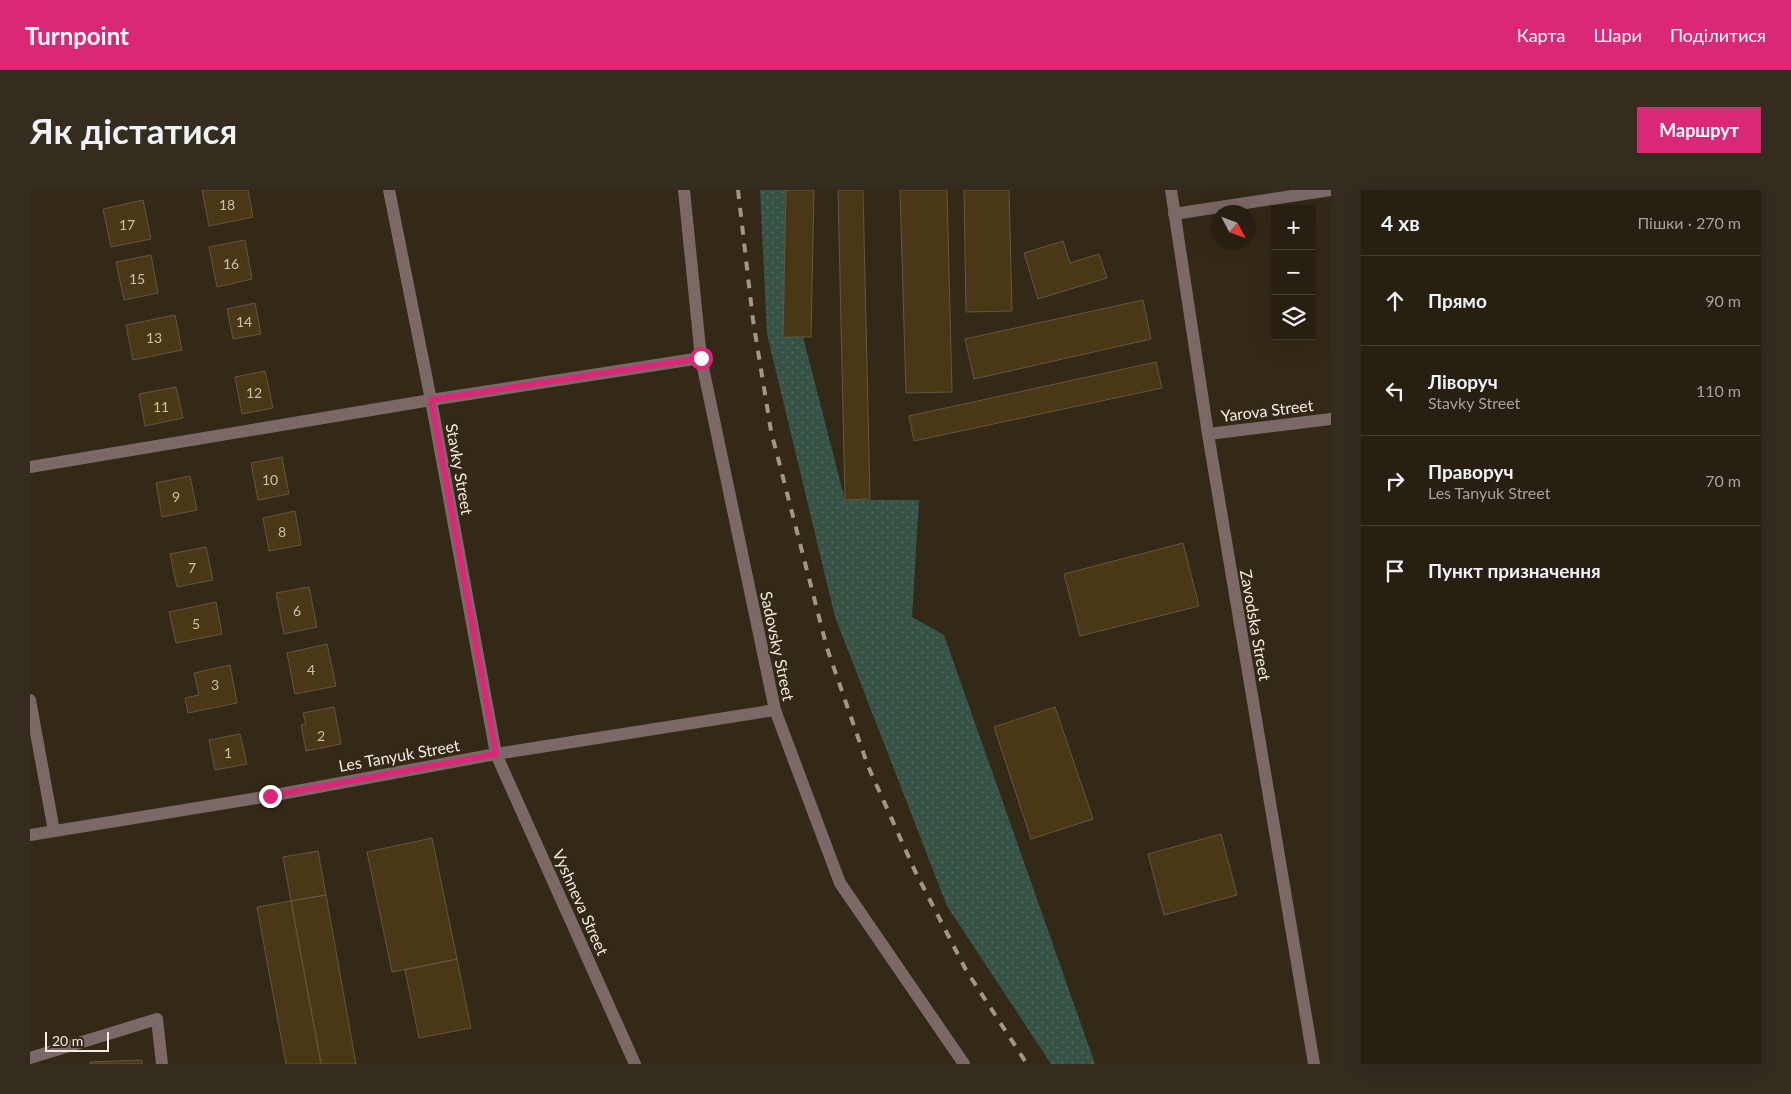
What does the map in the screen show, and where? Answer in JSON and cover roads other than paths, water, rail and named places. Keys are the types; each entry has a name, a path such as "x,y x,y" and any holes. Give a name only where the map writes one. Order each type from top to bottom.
{"street":[{"name":"Stavky Street","path":"389,190 431,400 496,754"},
{"name":"Sadovsky Street","path":"684,190 701,358 775,710 840,884 964,1064"},
{"name":"Zavodska Street","path":"1171,190 1208,434 1314,1064"},
{"path":"1174,214 1331,190"},
{"path":"30,467 431,400 701,358"},
{"name":"Yarova Street","path":"1208,434 1331,419"},
{"path":"30,700 54,832"},
{"name":"Les Tanyuk Street","path":"30,835 270,796 496,754 775,710"},
{"name":"Vyshneva Street","path":"496,754 635,1064"},
{"path":"30,1058 157,1019 162,1064"}],"railway":[{"path":"738,190 753,320 771,431 827,648 868,766 915,871 966,970 1027,1064"}]}
